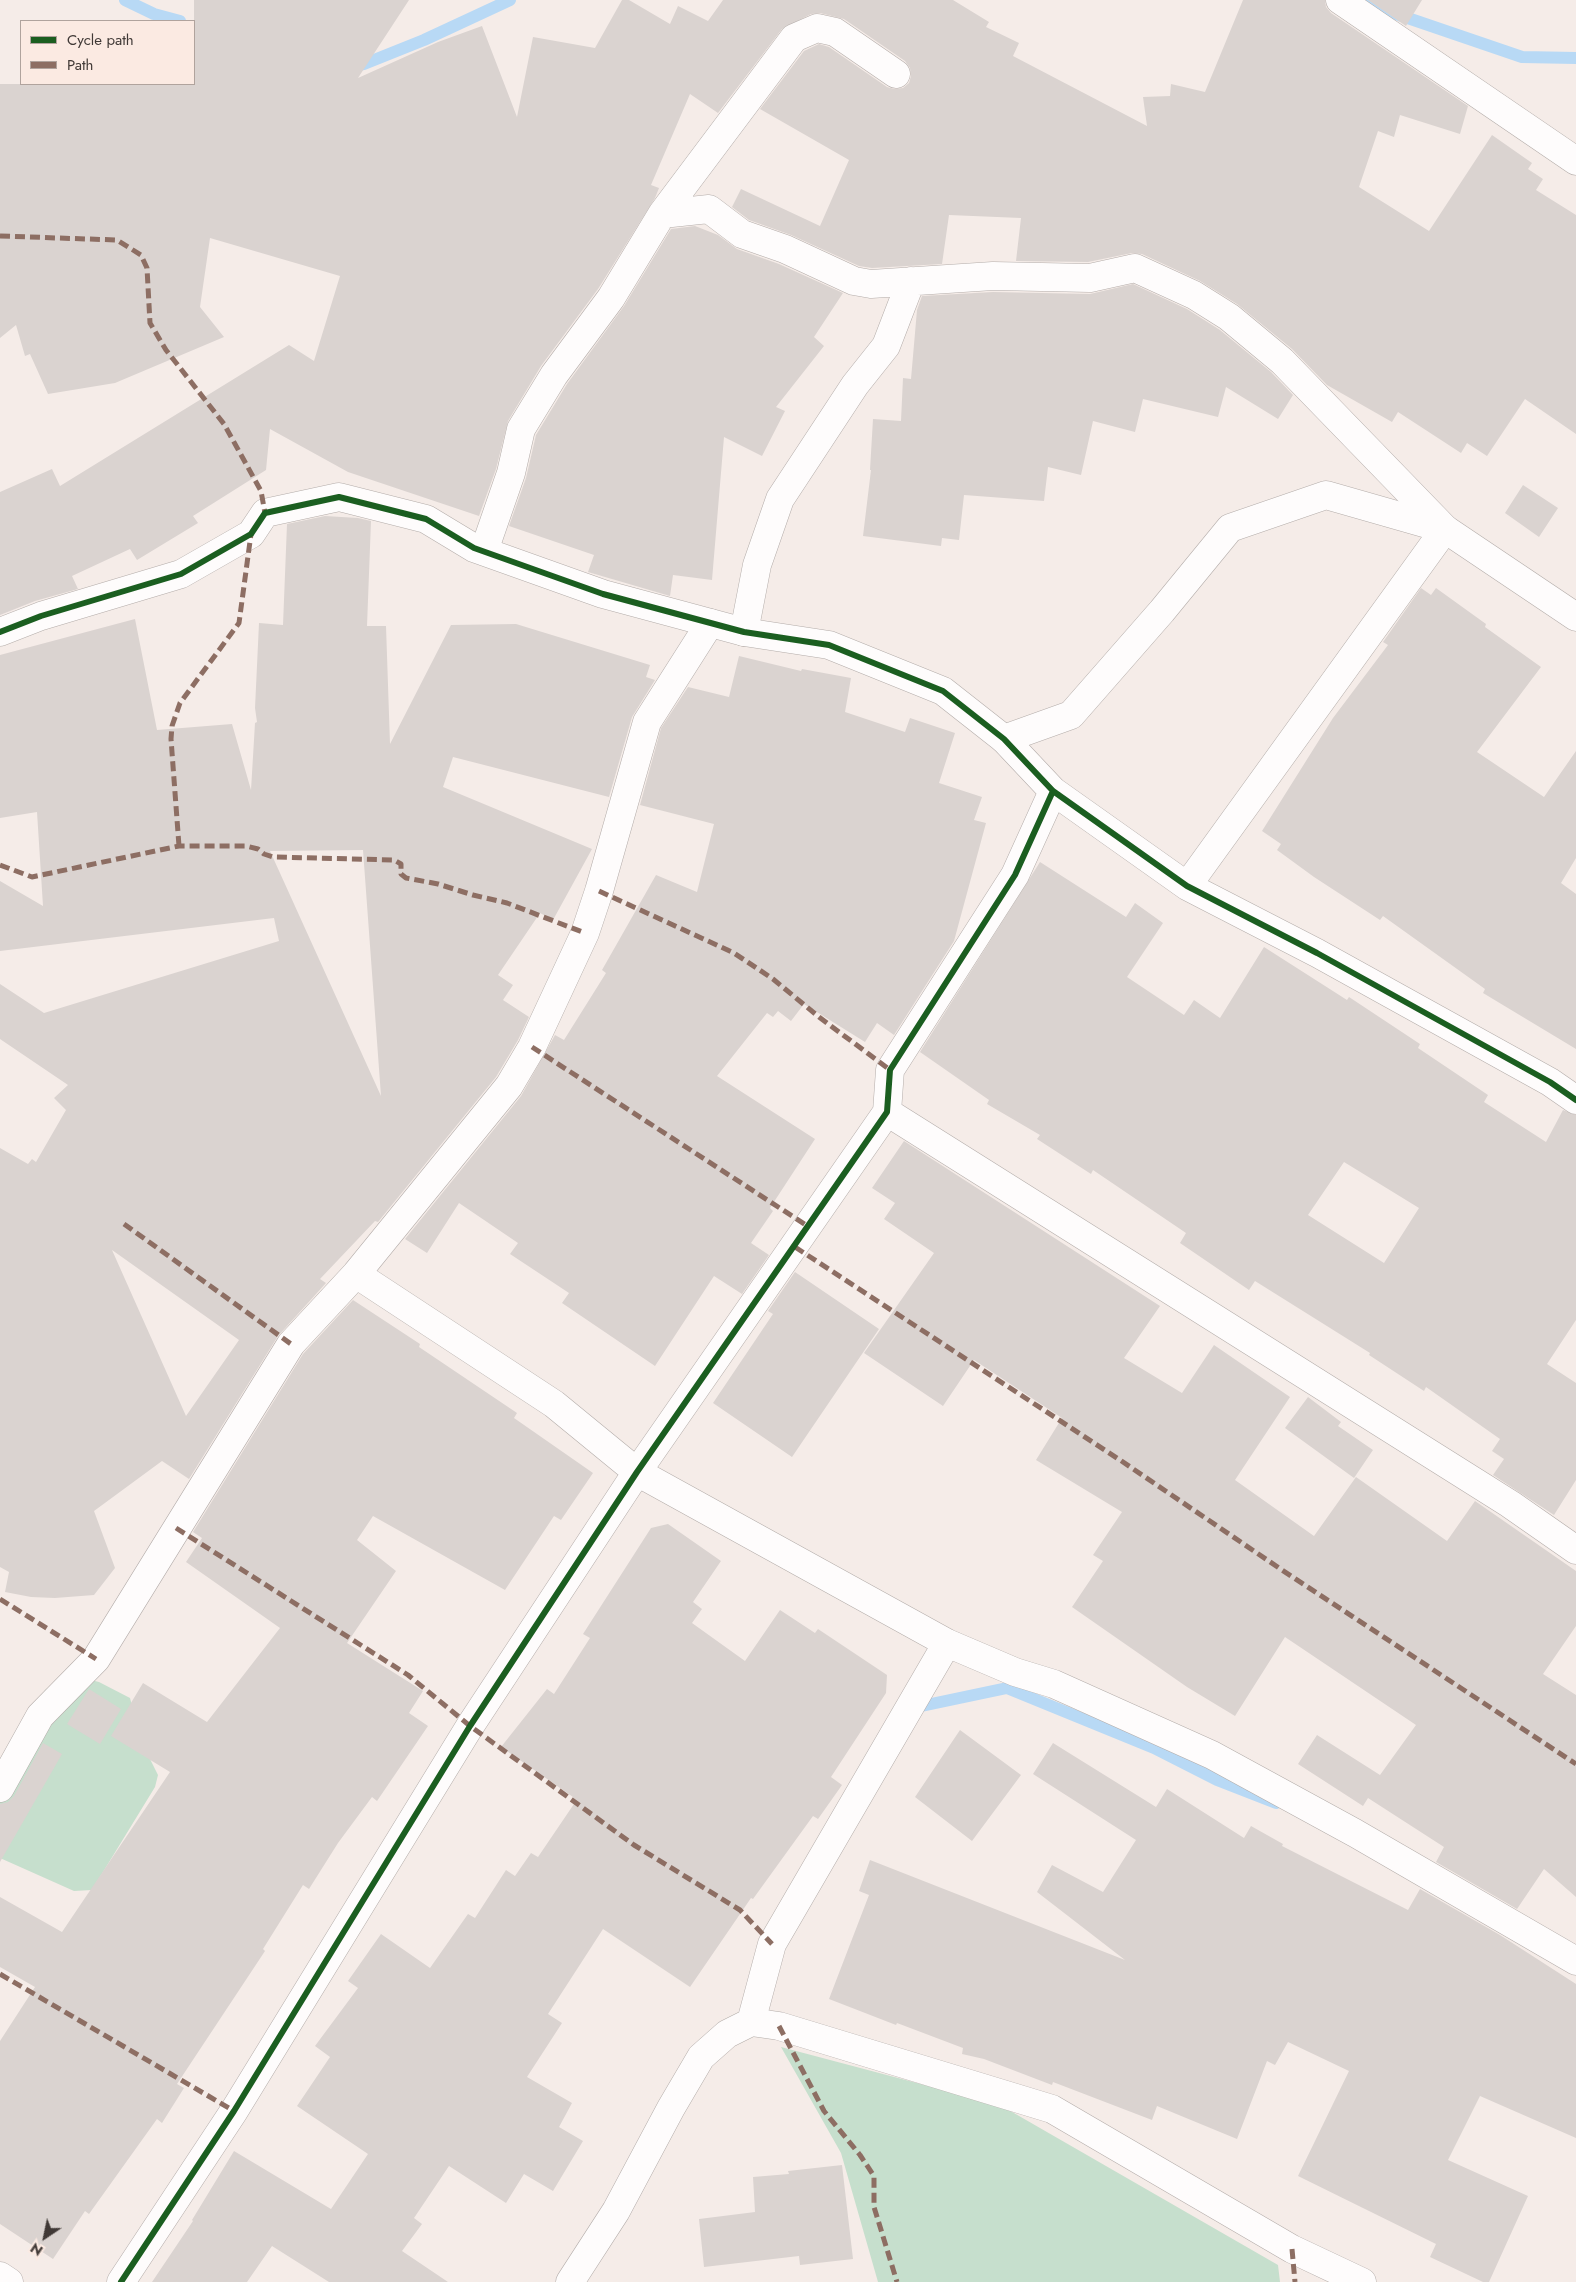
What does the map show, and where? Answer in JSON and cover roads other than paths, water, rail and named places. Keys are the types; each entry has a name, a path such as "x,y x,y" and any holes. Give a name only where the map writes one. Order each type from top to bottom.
{"street":[{"path":"1340,0 1576,161"},
{"path":"484,552 511,473 521,429 554,375 610,298 662,214 794,38 817,28 835,32 896,74"},
{"path":"662,214 708,209 742,234 785,249 854,281 871,284 993,276 1090,278 1135,268 1194,294 1229,317 1282,361 1445,528 1576,617"},
{"path":"744,632 757,565 780,499 855,385 886,346 911,281"},
{"path":"1004,739 1071,715 1162,611 1230,528 1326,496 1445,528"},
{"path":"0,632 41,616 181,574 251,534 265,513 339,497 426,519 474,548 603,594 744,632 828,645 943,691 1004,739 1053,791 1186,886 1317,953 1550,1082 1576,1100"},
{"path":"1186,886 1445,528"},
{"path":"0,1788 40,1716 96,1659 291,1344 356,1274 509,1086 532,1046 585,933 599,891 647,722 710,623"},
{"path":"121,2282 234,2111 470,1726 637,1472 887,1112 890,1070 1015,875 1053,791"},
{"path":"887,1112 1502,1499 1576,1550"},
{"path":"356,1274 554,1404 637,1472 947,1643 1015,1672 1054,1684 1212,1755 1355,1833 1576,1961"},
{"path":"751,2022 772,1944 947,1643"},
{"path":"570,2282 616,2211 671,2108 701,2057 727,2034 751,2022 779,2026 1052,2109 1292,2249 1362,2282"},
{"path":"0,2276 9,2282"}],"waterway":[{"path":"125,0 154,14 176,20"},
{"path":"352,67 424,40 510,0"},
{"path":"1358,1 1522,57 1576,58"},
{"path":"912,1708 1007,1688 1154,1748 1217,1780 1276,1803"}]}
